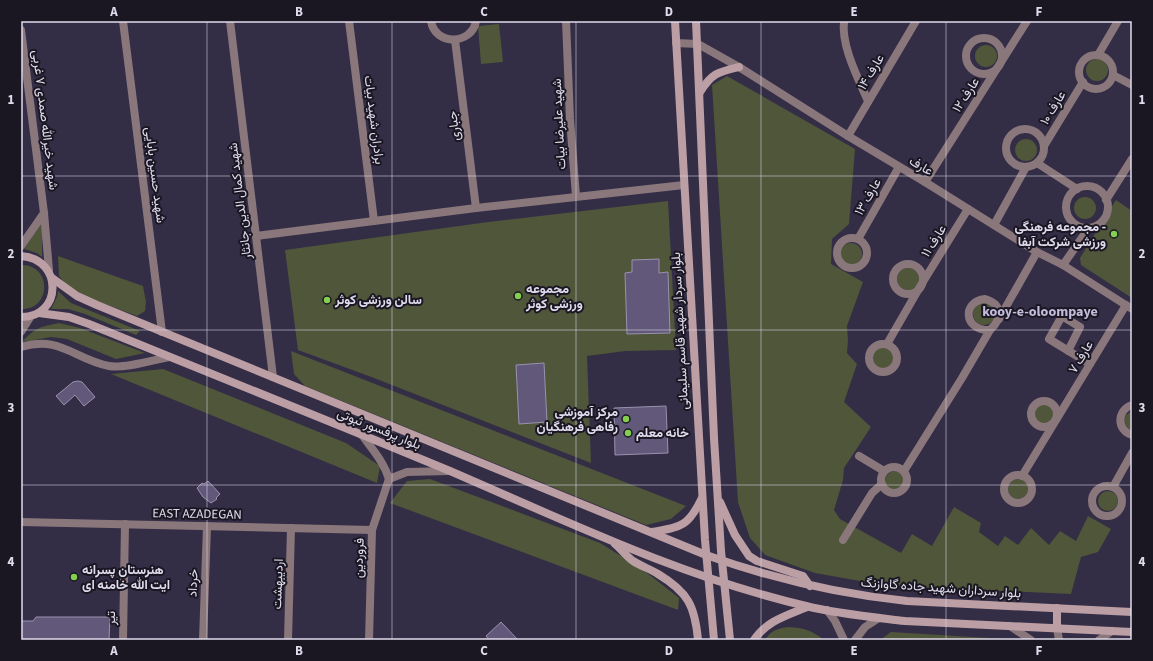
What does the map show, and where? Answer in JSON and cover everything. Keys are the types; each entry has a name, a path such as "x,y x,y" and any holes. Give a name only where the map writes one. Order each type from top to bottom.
{"main road":[{"name":"بلوار سردار شهید قاسم سلیمانی","path":"675,21 702,498 714,640"},
{"path":"696,21 717,497 730,640"},
{"path":"700,92 707,80 716,73 739,67"},
{"name":"بلوار پرفسور ثبوتی","path":"21,256 30,256 37,259 44,264 50,274 77,296 97,305 706,555"},
{"path":"35,315 49,302 52,294 53,286 50,274"},
{"name":"بلوار پرفسور ثبوتی","path":"21,317 35,315 69,317 89,324 449,471 614,542 708,577"},
{"path":"717,497 735,534 749,556 757,561 803,576 810,586"},
{"path":"652,532 680,526 694,514 702,498"},
{"path":"614,542 632,560 659,575 678,589 687,598 694,610 698,640"},
{"name":"بلوار سرداران شهید جاده گاوازنگ","path":"706,555 769,576 810,586 874,598 907,601 1132,612"},
{"path":"708,577 807,607 879,618 1132,632"},
{"path":"754,640 767,625 777,619 807,607"},
{"path":"1057,608 1057,628"}],"street":[{"name":"شهید حسین بابایی","path":"123,21 162,332"},
{"name":"شهید کمال الدین جانثار","path":"230,21 273,378"},
{"name":"برادران شهید بیات","path":"349,21 374,221"},
{"path":"431,21 437,33 445,39 455,40 467,36 475,26 476,21"},
{"name":"شهید علیرضا بیات","path":"563,21 567,50"},
{"name":"شهید علیرضا بیات","path":"566,21 576,196"},
{"path":"844,21 843,28 851,61 868,101"},
{"name":"عارف ۱۴","path":"848,136 916,21"},
{"name":"عارف ۱۲","path":"925,182 1027,21"},
{"path":"1098,55 1118,21"},
{"name":"شهید خیرالله صمدی ۷ غربی","path":"21,30 44,213 50,274"},
{"path":"983,38 990,39 995,43 1001,54 1001,60 998,66 994,71 988,74 975,72 967,62 966,55 971,44 983,38"},
{"name":"جباری","path":"455,40 476,208"},
{"path":"676,43 698,44"},
{"name":"عارف","path":"698,44 739,67 968,210 1037,252 1063,265 1129,307"},
{"path":"1098,55 1111,64 1113,75 1111,80 1103,87 1092,88 1083,82 1080,72 1083,62 1092,56 1098,55"},
{"path":"1113,75 1132,85"},
{"name":"عارف ۱۰","path":"1044,146 1083,82"},
{"path":"1028,129 1039,135 1044,146 1044,152 1042,158 1037,163 1026,167 1014,163 1010,159 1007,147 1011,136 1022,130 1028,129"},
{"path":"1106,200 1132,159"},
{"path":"1037,163 1077,189"},
{"name":"عارف ۱۳","path":"858,239 899,167"},
{"path":"994,225 1026,167"},
{"path":"256,236 576,196 684,185"},
{"path":"1083,186 1090,186 1097,189 1103,193 1106,200 1108,206 1104,219 1100,224 1088,229 1080,228 1074,225 1066,213 1065,206 1067,199 1071,193 1083,186"},
{"name":"عارف ۱۱","path":"887,344 921,285 968,210"},
{"path":"21,246 44,213"},
{"path":"1063,265 1088,229"},
{"path":"904,471 990,330 997,322 1037,252"},
{"path":"990,330 980,329 972,324 968,314 972,305 980,300 990,300 997,307 999,317 997,322"},
{"name":"عارف ۷","path":"1022,476 1090,364 1129,307"},
{"path":"21,332 35,315"},
{"path":"21,347 41,343 53,344 103,365 117,367 169,357"},
{"path":"1068,351 1090,364"},
{"path":"1132,405 1122,412 1120,421 1124,430 1132,434"},
{"path":"362,435 386,470 388,479 407,472 449,471"},
{"path":"1113,487 1132,452"},
{"path":"859,456 884,471"},
{"path":"892,467 896,467 904,471 908,478 903,490 891,493 884,488 881,479 884,471 892,467"},
{"name":"فروردین","path":"369,640 372,530 388,479"},
{"path":"843,540 872,493 882,484"},
{"name":"EAST AZADEGAN","path":"21,522 372,530"},
{"name":"تیر","path":"123,640 125,524"},
{"name":"خرداد","path":"204,640 207,526"},
{"name":"اردیبهشت","path":"288,640 291,528"},
{"path":"827,610 835,621 844,640"},
{"path":"855,640 865,627 879,618"},
{"path":"1010,626 1030,640"},
{"path":"1057,628 1059,640"},
{"path":"1099,640 1112,631"}],"green space":[{"path":"499,24 503,62 481,64 478,26"},
{"path":"986,45 994,48 997,56 994,64 986,67 978,64 975,56 978,48"},
{"path":"1097,59 1105,62 1108,70 1105,78 1097,81 1089,78 1086,70 1089,62"},
{"path":"727,76 855,149 849,224 832,239 831,264 863,282 847,326 847,353 857,364 844,402 871,427 844,468 843,480 834,510 840,519 901,553 912,534 932,546 954,507 981,523 979,532 998,546 1005,536 1018,545 1031,528 1049,545 1060,531 1076,541 1088,516 1111,529 1098,552 1081,557 1071,594 888,586 815,573 765,555 750,538 738,502 712,85"},
{"path":"1026,139 1034,142 1037,150 1034,158 1026,161 1018,158 1015,150 1018,142"},
{"path":"1085,197 1093,200 1096,208 1093,216 1085,219 1077,216 1074,208 1077,200"},
{"name":"مجموعه فرهنگی - ورزشی شرکت آبفا","path":"1116,200 1132,211 1132,298 1081,265 1080,258"},
{"name":"مجموعه ورزشی کوثر","path":"668,201 676,350 625,351 587,356 591,463 374,378 298,350 285,250 488,222"},
{"path":"42,221 42,257 37,253 24,249"},
{"path":"851,243 859,246 862,254 859,262 851,265 843,262 840,254 843,246"},
{"path":"58,256 143,286 146,302 145,311 137,316 89,298 67,286 59,276"},
{"path":"21,265 31,267 38,272 43,279 44,287 43,295 38,302 31,307 21,309"},
{"path":"908,268 916,271 919,279 916,287 908,290 900,287 897,279 900,271"},
{"path":"58,291 71,303 140,331 136,335 85,314 68,309 51,309 57,297"},
{"path":"984,303 992,306 995,314 992,322 984,325 976,322 973,314 976,306"},
{"path":"59,323 80,328 145,353 116,359 67,339 51,337 22,342 31,333 39,328"},
{"path":"883,347 891,350 894,358 891,366 883,369 875,366 872,358 875,350"},
{"path":"291,351 686,506 671,519 646,525 305,386 294,374"},
{"path":"163,369 346,443 380,466 377,483 111,374"},
{"path":"1044,404 1051,407 1054,414 1051,421 1044,424 1037,421 1034,414 1037,407"},
{"path":"1132,411 1132,431 1126,426 1124,420 1126,415"},
{"path":"895,471 902,474 905,481 902,488 895,491 888,488 885,481 888,474"},
{"path":"430,479 600,543 642,569 679,598 678,610 390,503 407,481"},
{"path":"1018,479 1025,482 1028,489 1025,496 1018,499 1011,496 1008,489 1011,482"},
{"path":"1108,491 1115,494 1118,501 1115,508 1108,511 1101,508 1098,501 1101,494"},
{"path":"788,627 808,630 824,640 765,640 769,634 775,630"},
{"path":"891,632 1021,640 880,640"}],"building":[{"path":"659,259 659,273 668,272 670,333 627,334 625,273 632,272 632,260"},
{"path":"544,363 547,422 519,424 516,365"},
{"path":"73,382 82,382 95,397 84,406 75,395 64,405 56,396"},
{"path":"666,406 668,453 615,455 614,408"},
{"path":"208,481 220,494 216,498 217,499 211,503 203,497 197,488 202,483 204,484"},
{"path":"36,617 110,617 109,640 21,640 21,621 33,621"},
{"path":"501,622 518,640 489,640 486,636"}],"place":[{"name":"مجموعه فرهنگی - ورزشی شرکت آبفا","path":"1114,234"},
{"name":"مجموعه ورزشی کوثر","path":"518,296"},
{"name":"سالن ورزشی کوثر","path":"327,300"},
{"name":"مرکز آموزشی رفاهی فرهنگیان","path":"626,419"},
{"name":"خانه معلم","path":"628,433"},
{"name":"هنرستان پسرانه ایت الله خامنه ای","path":"74,577"}],"district":[{"name":"kooy-e-oloompaye","path":"1040,312"}]}
